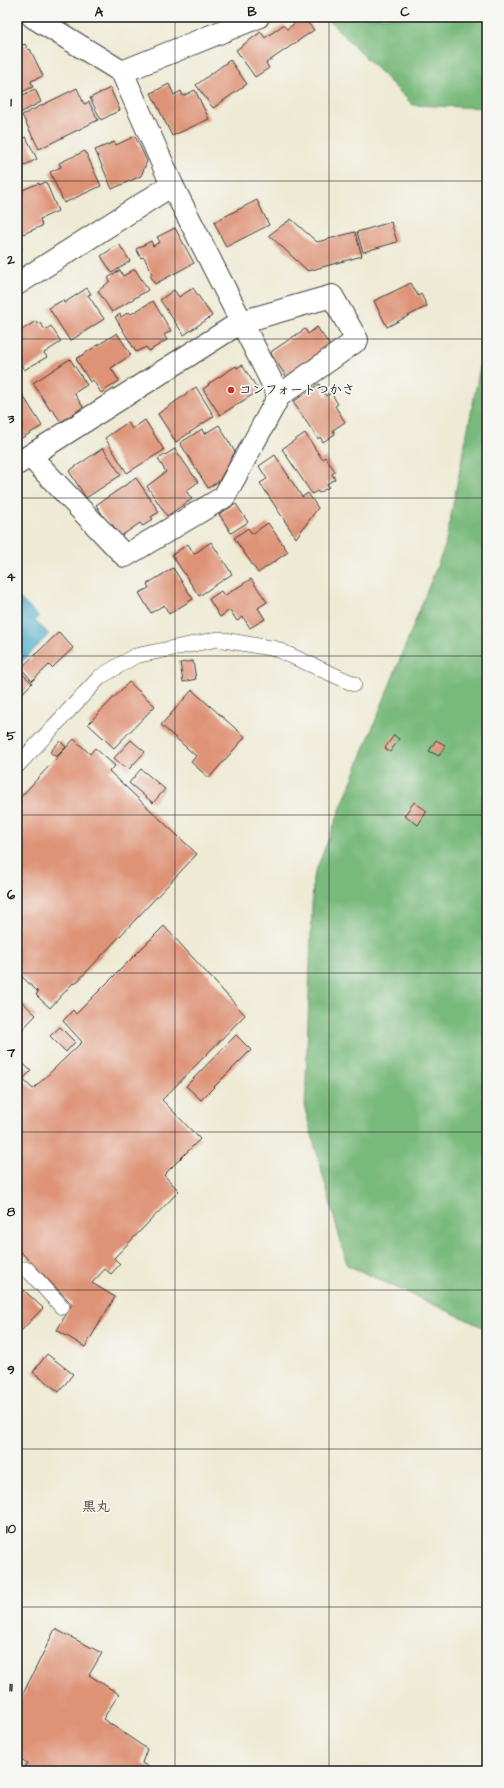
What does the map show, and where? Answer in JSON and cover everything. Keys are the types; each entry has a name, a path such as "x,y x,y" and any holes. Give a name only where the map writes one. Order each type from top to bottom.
{"street":[{"path":"33,17 122,72 172,185 279,396"},
{"path":"122,72 258,17"},
{"path":"17,284 172,185"},
{"path":"332,296 357,340 279,396 224,497 125,556 24,460 241,322 332,296"}],"lane":[{"path":"17,766 100,677 135,656 218,639 276,649 354,684"},
{"path":"17,1268 28,1270 62,1307"}],"green space":[{"path":"325,17 487,17 487,108 413,105"},
{"path":"487,331 487,1329 347,1265 305,1109 313,878 445,546"}],"water":[{"path":"19,598 39,617 35,621 49,634 20,664 17,661 17,600"}],"building":[{"path":"303,17 314,30 266,63 269,68 255,77 236,50 261,32 265,38 283,25 287,29"},
{"path":"17,44 18,47 25,44 28,50 30,49 43,76 31,81 33,87 17,94"},
{"path":"230,60 247,84 213,108 196,85"},
{"path":"169,84 174,95 181,91 183,96 195,90 209,119 172,136 151,93"},
{"path":"77,88 84,104 89,102 98,120 39,149 22,115"},
{"path":"110,88 120,110 101,120 90,98"},
{"path":"35,89 41,102 20,113 17,107 17,98"},
{"path":"135,136 147,161 141,176 112,189 95,150 114,142 116,145"},
{"path":"26,137 37,159 17,169 17,141"},
{"path":"85,151 101,186 64,203 50,172 61,167 59,163"},
{"path":"46,182 58,211 40,219 42,226 23,234 17,221 18,192 39,183 39,185"},
{"path":"257,200 269,225 226,247 214,222"},
{"path":"291,219 317,242 355,232 362,256 308,271 269,235"},
{"path":"391,222 397,242 363,252 357,232"},
{"path":"175,228 194,263 155,284 150,275 152,274 144,257 141,258 136,249 151,241 153,246 160,242 157,237"},
{"path":"17,236 22,249 17,251"},
{"path":"119,244 130,261 112,273 101,256"},
{"path":"135,269 148,290 112,312 98,291 110,281 108,278 120,270 123,276"},
{"path":"411,283 418,296 421,294 427,306 387,327 374,301"},
{"path":"87,288 91,294 88,295 104,319 70,341 49,308 63,300 64,303"},
{"path":"193,288 212,316 184,335 160,300 174,290 179,297"},
{"path":"153,301 171,331 164,335 167,340 149,351 146,347 136,352 115,317 120,314 121,317 129,312 131,314"},
{"path":"36,321 37,324 40,322 45,330 51,326 61,342 44,353 47,357 24,370 17,358 17,326 20,331"},
{"path":"317,327 331,347 288,379 271,354 272,351 305,329 308,334"},
{"path":"117,333 131,355 111,368 119,381 101,393 93,380 90,382 76,359"},
{"path":"70,359 87,385 74,393 83,407 61,422 52,409 50,410 33,383"},
{"name":"コンフォートつかさ","path":"242,365 259,391 220,415 203,389 209,385 208,384 236,366 237,368"},
{"path":"319,384 326,396 331,393 338,404 335,406 345,422 333,430 335,434 323,442 320,437 318,439 293,402"},
{"path":"196,387 214,416 176,442 158,414"},
{"path":"22,394 42,426 17,441 17,398"},
{"path":"145,420 164,450 127,473 105,438 128,422 132,429"},
{"path":"219,425 235,452 219,481 208,488 180,443 202,429 204,434"},
{"path":"305,433 322,459 325,457 335,471 332,474 335,479 327,484 329,487 319,493 317,491 312,494 282,449"},
{"path":"103,448 121,475 86,498 69,471"},
{"path":"175,449 198,482 186,491 192,499 167,516 147,486 166,472 158,459"},
{"path":"275,455 302,497 308,493 318,508 296,538 260,483 267,479 259,466"},
{"path":"136,478 159,512 151,517 153,519 143,526 140,523 121,536 112,524 109,525 96,505"},
{"path":"236,504 248,522 231,533 219,514"},
{"path":"268,523 288,552 258,573 234,538 248,528 252,534"},
{"path":"211,542 232,574 199,596 172,555 188,544 194,554"},
{"path":"173,568 193,599 169,614 164,605 151,613 139,593 149,588 147,584"},
{"path":"251,579 267,602 258,608 265,619 250,628 243,617 237,621 230,610 220,617 209,599 221,591 224,596"},
{"path":"59,632 73,648 52,668 49,665 32,681 21,668"},
{"path":"193,661 196,679 183,682 180,663"},
{"path":"17,669 32,683 17,699"},
{"path":"129,682 155,706 114,748 88,724"},
{"path":"192,690 245,737 209,778 191,762 196,756 161,725"},
{"path":"394,735 399,739 390,752 385,748"},
{"path":"74,739 90,754 95,748 115,766 109,771 197,854 75,984 73,983 50,1008 36,995 38,992 17,972 17,801"},
{"path":"131,740 145,752 128,770 114,758"},
{"path":"436,740 445,745 439,756 429,751"},
{"path":"60,741 66,747 56,757 50,752"},
{"path":"141,769 165,789 153,803 129,783"},
{"path":"414,802 427,811 418,825 404,816"},
{"path":"164,926 245,1015 162,1100 200,1139 164,1175 179,1191 114,1258 120,1264 111,1274 105,1269 92,1283 115,1297 85,1347 57,1330 72,1304 17,1248 17,1074 33,1089 82,1042 63,1021 73,1010 76,1014"},
{"path":"17,997 36,1015 17,1035"},
{"path":"60,1027 75,1042 66,1052 50,1036"},
{"path":"236,1035 251,1050 201,1100 186,1086"},
{"path":"18,1059 31,1071 24,1078 17,1071"},
{"path":"17,1284 43,1308 17,1335"},
{"path":"47,1354 73,1374 59,1392 33,1372"},
{"path":"55,1629 102,1653 89,1675 119,1694 103,1719 147,1749 142,1763 155,1771 22,1771 27,1763 17,1756 17,1706"}],"place":[{"name":"コンフォートつかさ","path":"231,390"}],"district":[{"name":"黒丸","path":"96,1507"}]}
